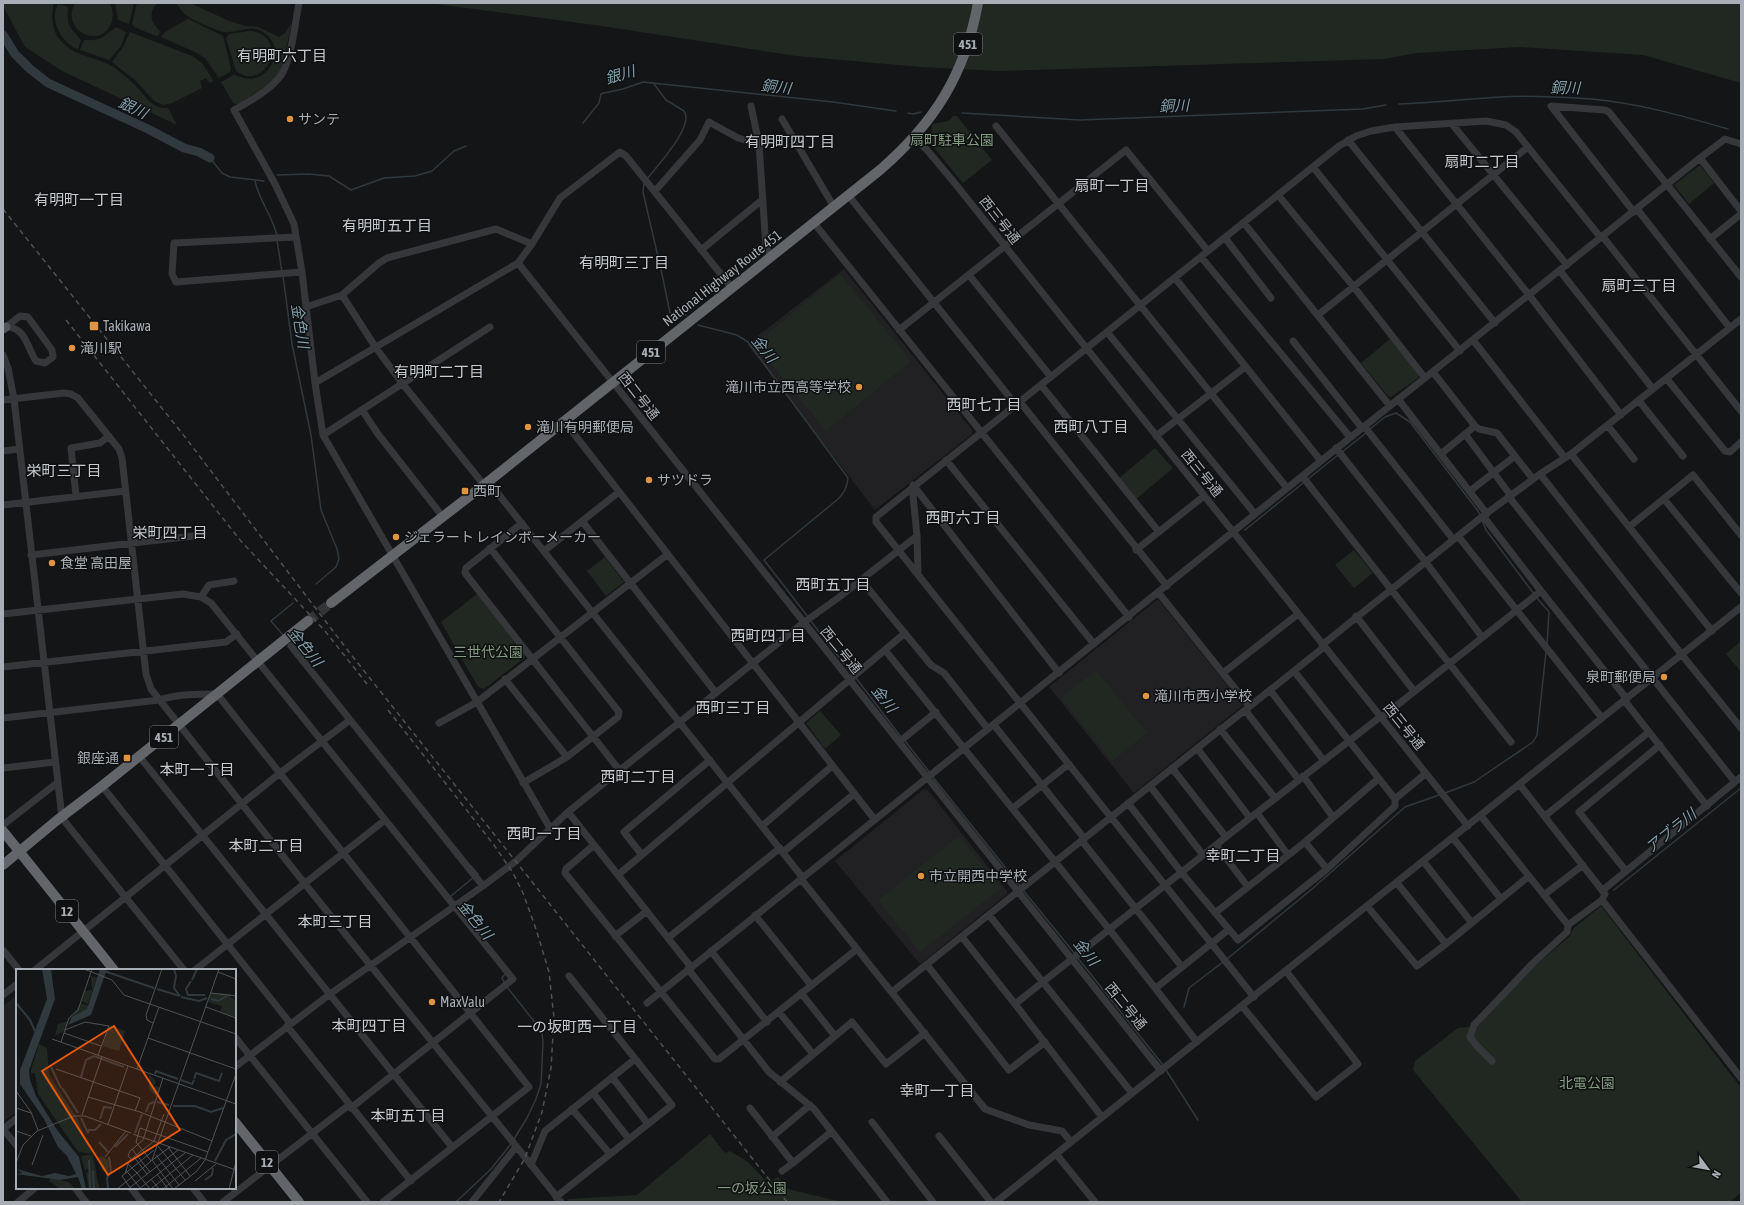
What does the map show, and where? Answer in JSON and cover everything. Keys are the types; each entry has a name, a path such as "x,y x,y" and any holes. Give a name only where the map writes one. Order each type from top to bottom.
{"highway":[{"name":"National Highway Route 451","path":"331,603 443,517 880,170 914,138 932,116 951,83 967,47 978,3"},
{"name":"451","path":"20,852 308,621"},
{"name":"12","path":"3,831 113,969"},
{"path":"3,865 20,852"},
{"name":"12","path":"236,1123 299,1202"}],"street":[{"path":"299,3 288,58 283,72 274,83 234,110 292,217 302,272 314,383 323,435 550,828"},
{"path":"751,106 759,144 766,248 772,256"},
{"path":"1730,328 1551,106 1605,110 1609,112 1741,277"},
{"path":"782,119 834,207"},
{"path":"1254,997 898,550 876,522 876,517 1348,140 1371,131 1395,127 1486,121 1497,122 1516,132 1741,411"},
{"path":"655,191 700,140 708,122 738,138 759,144"},
{"path":"1452,124 1566,266"},
{"path":"996,126 1286,488"},
{"path":"1395,127 1529,295 1621,416"},
{"name":"西三号通","path":"914,138 927,150 1380,718 1468,826"},
{"path":"647,1003 1129,617 1286,488 1602,238 1700,158 1725,139 1741,144"},
{"path":"1348,140 1495,323"},
{"path":"1318,315 1421,231 1528,147"},
{"path":"900,330 1126,150 1208,251"},
{"path":"314,383 376,348 518,263 532,244 560,198 620,152 626,156 655,191 732,288"},
{"path":"1700,158 1741,212 1710,239"},
{"path":"1313,167 1460,351"},
{"path":"848,195 934,303 1018,403 1136,550 1167,586"},
{"path":"1278,195 1353,286 1425,378"},
{"path":"701,250 762,200"},
{"path":"814,223 1129,617"},
{"path":"1244,223 1390,406"},
{"path":"306,307 342,295 386,258 496,229 532,244"},
{"path":"296,237 174,243 172,274 176,282 302,272"},
{"path":"1225,238 1271,298"},
{"path":"1201,257 1350,437"},
{"name":"西二号通","path":"518,263 1017,892 1161,1071"},
{"path":"1560,271 1653,389"},
{"path":"969,275 1051,377"},
{"path":"1175,278 1321,460"},
{"path":"342,295 376,348 402,383 486,483 522,523 728,782 857,949 985,1109 1029,1125 1062,1131 1071,1142"},
{"path":"4,328 13,321 20,316 28,317 52,350 53,357 45,363 36,361 23,334 13,321"},
{"path":"892,992 1294,671 1356,616 1455,537 1608,426 1741,319"},
{"path":"323,435 490,327"},
{"path":"4,328 17,329 23,334"},
{"path":"1107,332 1254,514"},
{"path":"1473,340 1568,456 1629,527 1712,631"},
{"path":"1293,341 1363,427 1517,610 1602,718"},
{"path":"3,355 8,368 14,399 48,713 62,818 183,969"},
{"path":"1156,436 1245,367"},
{"path":"1433,372 1475,426 1479,429 1497,433 1533,479"},
{"path":"1667,378 1725,451 1730,452 1741,442"},
{"path":"1041,385 1159,532"},
{"path":"3,400 57,394 71,394 83,404 121,453 143,651 148,682 159,700 558,1199 610,1154 672,1105 569,976"},
{"path":"1398,399 1442,453 1541,591 1707,806"},
{"path":"1639,401 1683,456"},
{"path":"362,410 378,434 443,517"},
{"path":"564,421 875,820"},
{"path":"1442,453 1475,426"},
{"path":"1608,426 1634,459"},
{"path":"1465,434 1510,497 1652,678 1738,780 1603,890"},
{"path":"76,496 71,448 100,443 109,436"},
{"path":"1336,448 1482,636"},
{"path":"3,451 19,449"},
{"path":"1470,491 1515,456"},
{"path":"946,460 1094,644"},
{"path":"1540,474 1741,728"},
{"path":"1629,527 1693,475 1741,535"},
{"path":"1302,476 1511,742"},
{"path":"915,487 913,494 917,536 918,574"},
{"path":"915,487 1059,673"},
{"path":"3,505 125,491"},
{"path":"544,551 619,492"},
{"path":"1136,550 1204,496"},
{"path":"1664,499 1741,593"},
{"path":"582,520 716,693"},
{"path":"522,523 466,568 465,573 620,771"},
{"path":"31,555 193,536"},
{"path":"236,1066 288,1024 410,936 483,886 530,849 568,812 680,723 803,622 861,580 917,536"},
{"path":"490,548 619,712 618,717 567,757 524,783"},
{"path":"439,723 477,702 668,554"},
{"path":"861,580 931,665 944,673 1042,784 1135,908 1182,967"},
{"path":"201,597 209,585 234,581"},
{"path":"1015,1004 1165,884 1380,718 1482,636 1541,591"},
{"path":"1158,592 1223,673 1247,708 1333,817"},
{"path":"3,614 183,594 201,597 215,607 321,742 514,979 394,1074 223,1202"},
{"path":"996,1202 1741,607"},
{"path":"1223,673 1298,614"},
{"path":"1356,616 1414,691"},
{"path":"618,875 905,632"},
{"path":"3,667 226,642 237,634"},
{"path":"291,646 483,886"},
{"path":"885,650 1156,988 1196,1042"},
{"path":"1128,803 1181,872 1228,930 1238,940 1327,870 1395,806 1395,800 1348,742 1294,671"},
{"path":"505,679 567,757"},
{"path":"1270,690 1324,761"},
{"path":"3,718 159,700 167,697 217,694 344,852 470,1014 529,1086 383,1202"},
{"path":"899,742 936,712"},
{"path":"36,969 280,773 350,720"},
{"path":"1220,729 1275,798"},
{"path":"1545,816 1649,732"},
{"path":"1626,871 1579,812 1660,744"},
{"path":"1196,748 1250,818"},
{"path":"139,756 452,1147"},
{"path":"642,855 624,832 710,760"},
{"path":"3,768 55,762"},
{"path":"1013,808 1069,764"},
{"path":"762,826 832,766"},
{"path":"1172,768 1226,837"},
{"path":"1395,800 1425,774"},
{"path":"1215,913 1305,842 1378,778"},
{"path":"3,825 57,783"},
{"path":"1492,1061 1470,1037 1474,1025 1532,964 1567,932 1568,925 1602,900 1605,894 1520,785"},
{"path":"102,786 227,945 350,1107 410,1181"},
{"path":"1150,786 1202,855"},
{"path":"668,938 854,794"},
{"path":"568,812 668,938 769,1072 810,1105 887,1202"},
{"path":"1256,813 1288,855"},
{"path":"1481,816 1568,925"},
{"path":"197,969 385,820"},
{"path":"1453,838 1501,899"},
{"path":"1305,842 1327,870"},
{"path":"594,845 566,869 565,873 715,1059 719,1059 744,1040 857,949"},
{"path":"1216,845 1248,886"},
{"path":"1423,862 1472,923"},
{"path":"1544,895 1583,865"},
{"path":"1367,906 1417,966 1530,876"},
{"path":"1397,883 1446,944"},
{"path":"1602,900 1741,1078"},
{"path":"615,936 647,911"},
{"path":"989,915 1132,1093"},
{"path":"755,916 811,985"},
{"path":"1156,988 1228,930"},
{"path":"962,937 1102,1117"},
{"path":"3,950 18,969"},
{"path":"711,951 767,1022"},
{"path":"926,965 1009,1070 1044,1042"},
{"path":"1242,1006 1316,1097 1358,1064 1286,971"},
{"path":"3,995 16,985"},
{"path":"802,993 835,1036"},
{"path":"779,1012 813,1054"},
{"path":"780,1082 852,1022 886,1064 925,1033"},
{"path":"236,1037 367,1202"},
{"path":"531,1165 545,1131 635,1058"},
{"path":"612,1077 648,1124"},
{"path":"592,1093 629,1140"},
{"path":"772,1137 810,1105"},
{"path":"750,1108 793,1163"},
{"path":"572,1109 610,1154"},
{"path":"16,1119 3,1129 16,1145"},
{"path":"872,1122 933,1202"},
{"path":"782,1171 831,1132"},
{"path":"939,1136 991,1202"},
{"path":"472,1202 516,1147"},
{"path":"1056,1154 1095,1202"},
{"path":"18,1202 35,1189"},
{"path":"76,1189 86,1202"},
{"path":"132,1189 142,1202"},
{"path":"194,1189 204,1202"},
{"path":"26,1196 30,1202"}],"shaded area":[{"name":"滝川市立西高等学校","path":"844,269 972,430 972,434 875,510 747,344"},
{"name":"滝川市西小学校","path":"1158,599 1243,705 1134,793 1049,687"},
{"name":"市立開西中学校","path":"924,789 928,790 1007,891 1007,894 920,964 835,861"},
{"path":"16,996 16,1113 3,1122 3,1006"}],"green space":[{"path":"3,3 54,3 52,13 55,32 66,46 80,54 102,61 115,68 134,84 153,104 159,107 168,108 177,125 62,71 25,47 3,6"},
{"path":"75,3 110,3 113,19 105,32 90,36 77,28 73,21 72,13"},
{"path":"115,3 134,3 129,24 118,20"},
{"path":"137,3 157,3 152,10 152,18 154,25 160,31 159,35 156,36 134,27 132,24"},
{"path":"176,3 190,3 229,21 246,26 258,27 279,37 285,33 292,23 281,70 272,81 238,105 233,103 221,82 234,75 250,79 261,76 270,67 273,61 275,48 273,42 264,32 258,30 248,29 225,32 211,28 186,15"},
{"path":"428,3 1741,3 1741,83 1643,55 1520,47 1417,53 1384,59 998,71 921,67 796,56 602,26"},
{"path":"58,4 68,7 68,20 71,29 81,40 78,49 66,42 58,30 55,17"},
{"path":"188,19 223,36 231,69 230,72 219,78 205,58 161,37 169,30"},
{"path":"116,27 126,32 121,46 109,60 80,50 84,40 99,39"},
{"path":"250,31 262,35 269,42 271,51 270,61 265,69 257,75 247,76 236,71 226,38 229,34"},
{"path":"130,32 192,56 202,63 213,82 209,83 206,78 200,81 202,88 172,103 163,105 154,101 136,81 112,62 123,47"},
{"name":"扇町駐車公園","path":"953,116 957,116 992,160 963,183 931,144 932,124 949,121"},
{"path":"1700,165 1714,183 1689,204 1674,185"},
{"path":"840,274 911,361 826,431 759,349 760,340"},
{"path":"1390,339 1418,374 1418,378 1391,397 1388,396 1361,363"},
{"path":"1155,448 1173,468 1135,500 1118,479"},
{"path":"1354,550 1373,573 1354,588 1335,565"},
{"path":"605,557 624,582 606,596 587,571"},
{"name":"三世代公園","path":"477,594 525,655 524,658 484,689 478,687 441,622"},
{"path":"1741,641 1741,672 1726,654"},
{"path":"1096,670 1147,733 1112,761 1061,698"},
{"path":"820,711 841,735 825,749 806,723"},
{"path":"959,836 1001,888 920,952 878,900"},
{"name":"北電公園","path":"1601,906 1741,1088 1741,1193 1729,1202 1522,1202 1413,1070 1415,1061 1458,1028 1478,1026 1530,970 1569,937 1574,928"},
{"name":"一の坂公園","path":"710,1134 725,1153 730,1151 748,1162 768,1183 778,1177 788,1189 842,1202 569,1202 567,1199 637,1195"}],"waterway":[{"name":"銀川","path":"3,35 15,54 30,69 48,83 148,129 184,148 199,152 210,158"},
{"name":"銅川","path":"583,123 599,103 601,94 623,89 643,82 833,102 896,111"},
{"name":"金川","path":"647,179 680,136 686,118 684,111 666,100 654,84"},
{"name":"銅川","path":"1399,104 1511,96 1545,96 1591,99 1643,107 1728,129"},
{"name":"銅川","path":"962,113 1080,120 1363,109 1386,105"},
{"name":"銅川","path":"908,113 913,114 921,112"},
{"name":"銀川","path":"277,175 309,174 329,176 351,190 384,178 415,176 432,171 454,151 466,146"},
{"name":"銀川","path":"210,158 222,173 230,177 264,181"},
{"name":"金色川","path":"255,181 277,236"},
{"name":"金川","path":"644,183 643,192 670,313 676,316 686,315"},
{"name":"金色川","path":"277,240 282,272"},
{"name":"金色川","path":"283,276 292,344 311,435 321,510 337,549 339,559 336,567 316,584"},
{"name":"金川","path":"698,325 737,335 748,342 848,478 845,490 838,499 764,560 808,617"},
{"path":"1370,429 1385,417 1396,413 1410,422 1480,515"},
{"path":"1342,452 1366,433"},
{"path":"1308,479 1338,455"},
{"path":"1245,530 1303,483"},
{"path":"1482,520 1486,530 1534,594"},
{"path":"1536,597 1549,612 1547,644"},
{"name":"金色川","path":"283,635 271,621 293,603"},
{"name":"金川","path":"810,620 852,674"},
{"path":"1445,793 1474,782 1533,742 1537,735 1546,652"},
{"name":"金川","path":"856,678 901,737"},
{"name":"金川","path":"905,741 930,773"},
{"name":"金川","path":"932,776 1021,887"},
{"name":"アブラ川","path":"1614,890 1741,788"},
{"path":"1227,959 1312,889 1405,807 1439,795"},
{"name":"金色川","path":"471,866 478,874 477,875"},
{"name":"金色川","path":"451,896 474,877"},
{"name":"金川","path":"1023,890 1075,954"},
{"name":"金川","path":"1077,957 1163,1065"},
{"path":"1184,1007 1189,988 1223,962"},
{"name":"金色川","path":"504,982 502,978 505,974"},
{"name":"金色川","path":"507,987 537,1025 542,1033 543,1042 541,1084 527,1118 514,1139"},
{"name":"金川","path":"1166,1070 1198,1120"},
{"name":"金色川","path":"456,1202 491,1169 511,1144"}],"tunnel":[{"path":"308,621 331,603"}],"railway":[{"path":"3,209 185,437 349,652 787,1202"},
{"path":"66,320 240,540 325,631 367,684"},
{"path":"388,710 494,845 513,873 523,893 549,972 554,1018 551,1068 542,1112 525,1158 499,1202"}],"place":[{"name":"サンテ","path":"290,119"},
{"name":"Takikawa","path":"94,326"},
{"name":"滝川駅","path":"72,348"},
{"name":"滝川市立西高等学校","path":"859,387"},
{"name":"滝川有明郵便局","path":"528,427"},
{"name":"サツドラ","path":"649,480"},
{"name":"西町","path":"465,491"},
{"name":"ジェラート レインボーメーカー","path":"396,537"},
{"name":"食堂 高田屋","path":"52,563"},
{"name":"泉町郵便局","path":"1664,677"},
{"name":"滝川市西小学校","path":"1146,696"},
{"name":"銀座通","path":"127,758"},
{"name":"市立開西中学校","path":"921,876"},
{"name":"MaxValu","path":"432,1002"}],"district":[{"name":"有明町六丁目","path":"282,56"},
{"name":"有明町四丁目","path":"790,142"},
{"name":"扇町二丁目","path":"1482,162"},
{"name":"扇町一丁目","path":"1112,186"},
{"name":"有明町一丁目","path":"79,200"},
{"name":"有明町五丁目","path":"387,226"},
{"name":"有明町三丁目","path":"624,263"},
{"name":"扇町三丁目","path":"1639,286"},
{"name":"有明町二丁目","path":"439,372"},
{"name":"西町七丁目","path":"984,405"},
{"name":"西町八丁目","path":"1091,427"},
{"name":"栄町三丁目","path":"64,471"},
{"name":"西町六丁目","path":"963,518"},
{"name":"栄町四丁目","path":"170,533"},
{"name":"西町五丁目","path":"833,585"},
{"name":"西町四丁目","path":"768,636"},
{"name":"西町三丁目","path":"733,708"},
{"name":"本町一丁目","path":"197,770"},
{"name":"西町二丁目","path":"638,777"},
{"name":"西町一丁目","path":"544,834"},
{"name":"本町二丁目","path":"266,846"},
{"name":"幸町二丁目","path":"1243,856"},
{"name":"本町三丁目","path":"335,922"},
{"name":"本町四丁目","path":"369,1026"},
{"name":"一の坂町西一丁目","path":"577,1027"},
{"name":"幸町一丁目","path":"937,1091"},
{"name":"本町五丁目","path":"408,1116"}]}
